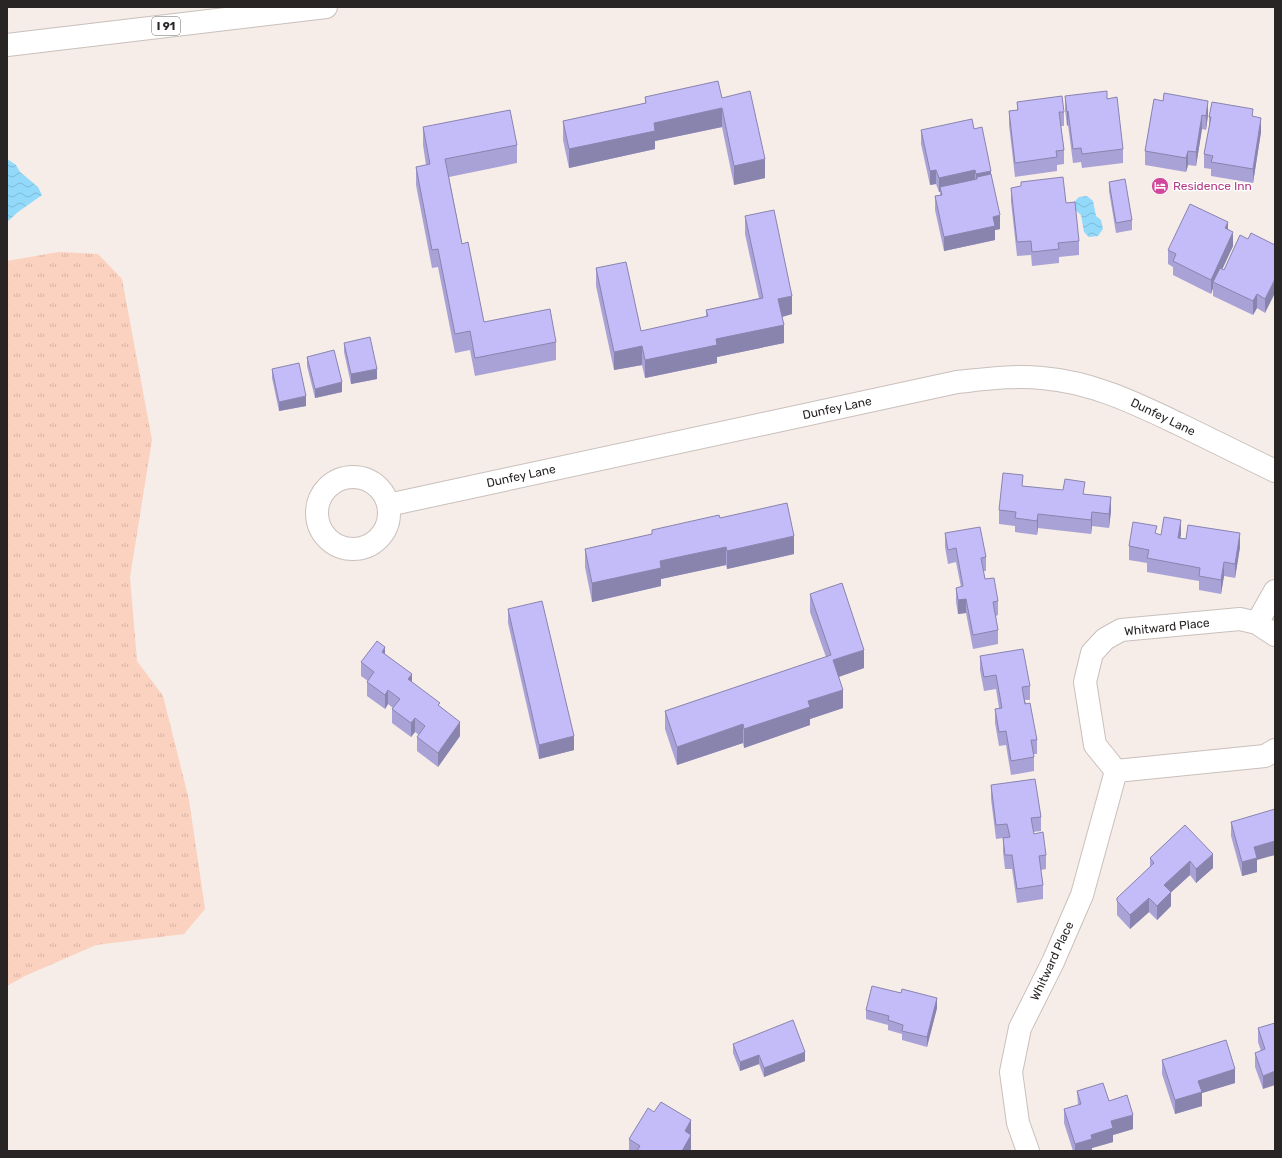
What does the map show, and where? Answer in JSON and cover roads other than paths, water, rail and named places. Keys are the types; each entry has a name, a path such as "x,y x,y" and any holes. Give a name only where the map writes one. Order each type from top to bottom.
{"main road":[{"name":"I 91","path":"7,45 326,7"},
{"name":"Dunfey Lane","path":"388,505 957,382 1007,377 1042,378 1070,382 1096,388 1125,398 1275,471"},
{"path":"1257,623 1275,591"},
{"name":"Whitward Place","path":"1028,1151 1018,1122 1011,1072 1020,1028 1082,895 1116,771 1095,744 1085,682 1092,653 1105,639 1121,630 1240,619 1257,623 1275,635"},
{"path":"1116,771 1265,756 1275,750"}],"water":[{"path":"7,159 16,165 20,172 38,187 42,195 7,222"},
{"path":"1087,196 1093,201 1096,216 1101,220 1103,229 1098,236 1089,237 1084,232 1081,215 1074,209 1073,203 1079,197"}],"place":[{"name":"Residence Inn","path":"1160,186"}]}
